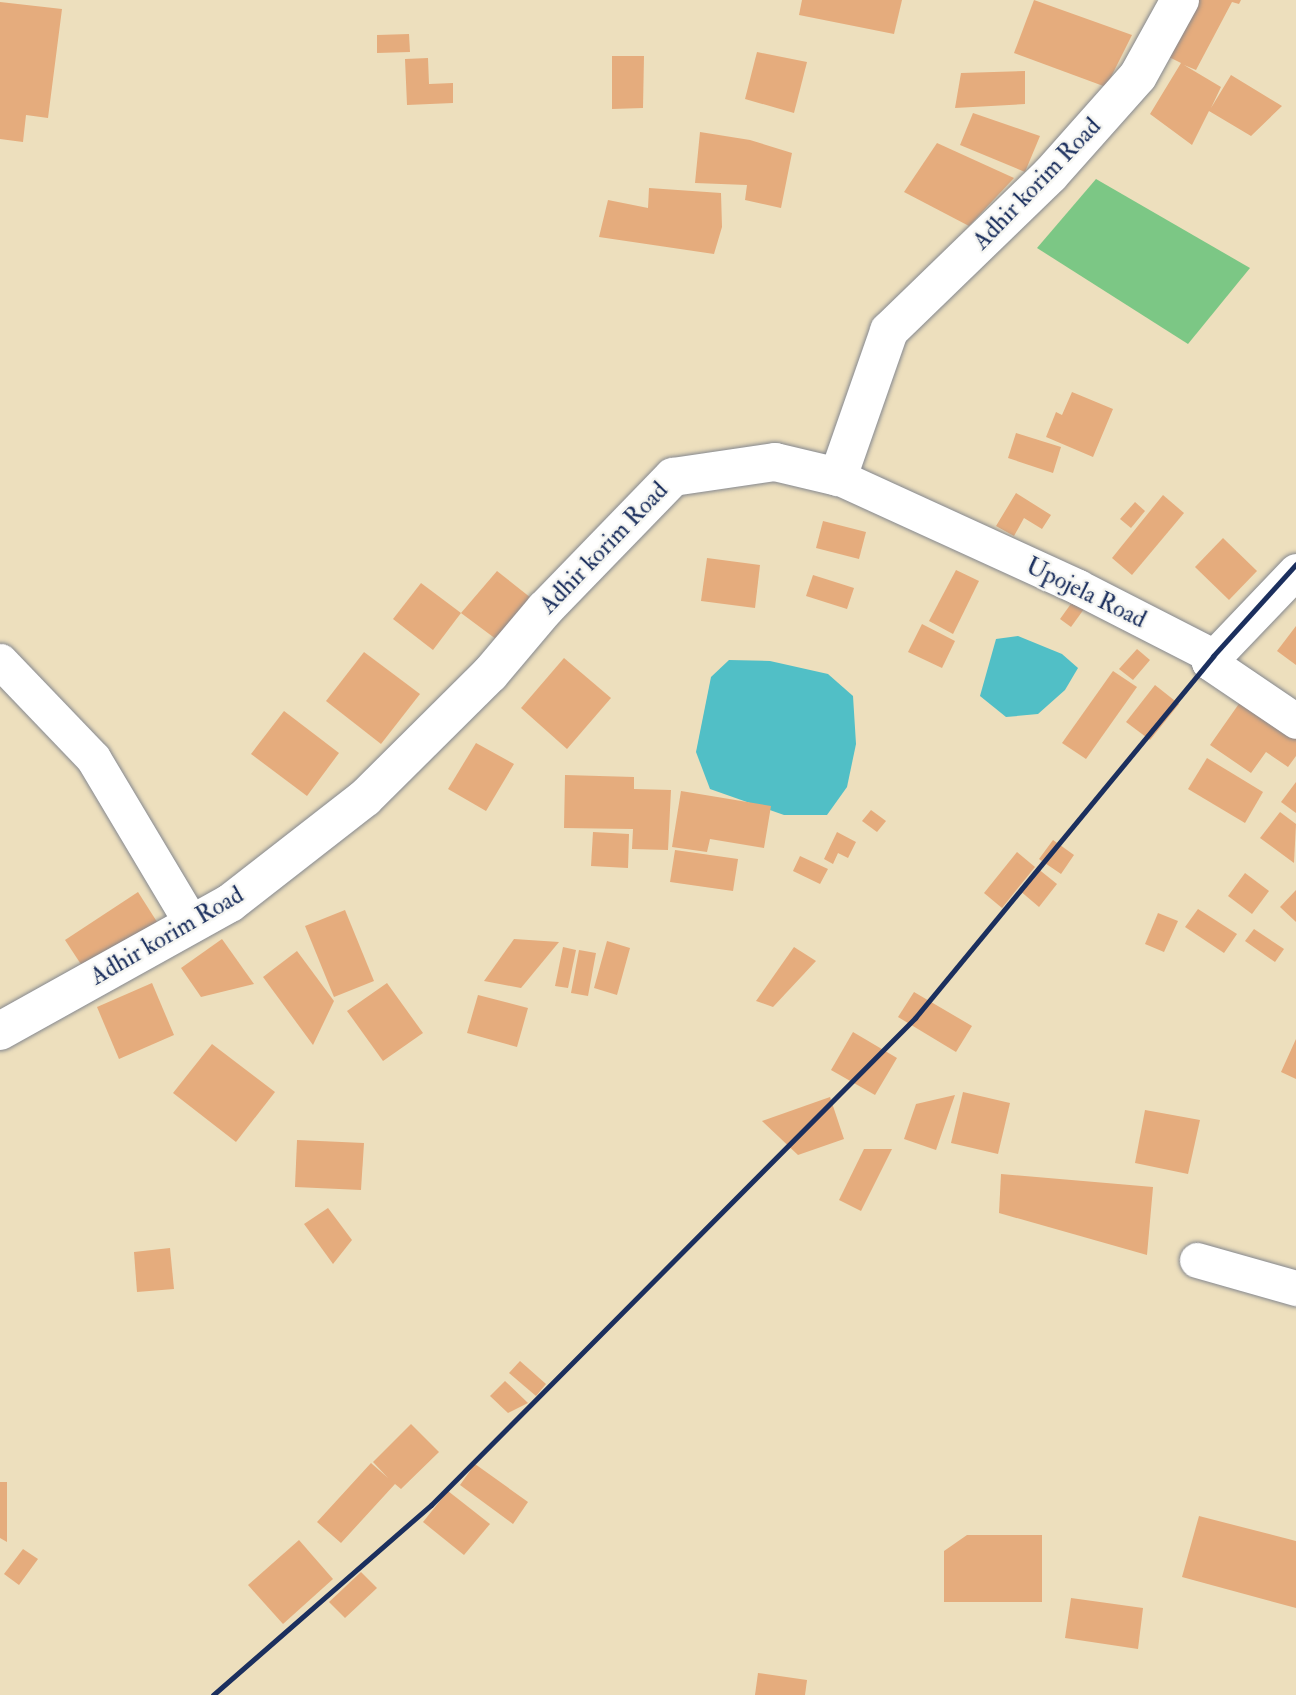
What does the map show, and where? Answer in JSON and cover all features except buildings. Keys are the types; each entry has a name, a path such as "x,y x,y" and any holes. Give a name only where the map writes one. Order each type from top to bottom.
{"main road":[{"name":"Adhir korim Road","path":"0,1031 230,903 365,798 490,674 545,609 673,477 775,462 838,477 889,331 1050,175 1138,76 1180,0"}],"street":[{"name":"Upojela Road","path":"838,477 1078,587 1213,656 1209,662"},
{"path":"1296,571 1209,662 1296,722"},
{"path":"0,661 93,758 192,924"},
{"path":"1197,1260 1296,1288"}],"green space":[{"path":"1096,179 1250,268 1188,344 1037,248"}],"water":[{"path":"1018,636 1062,654 1078,668 1065,690 1038,714 1006,717 980,696 996,639"},
{"path":"729,660 770,661 828,674 853,696 856,744 847,787 827,815 784,815 710,789 696,752 711,677"}],"railway":[{"path":"213,1695 431,1505 915,1018 1213,656 1296,564"}]}
